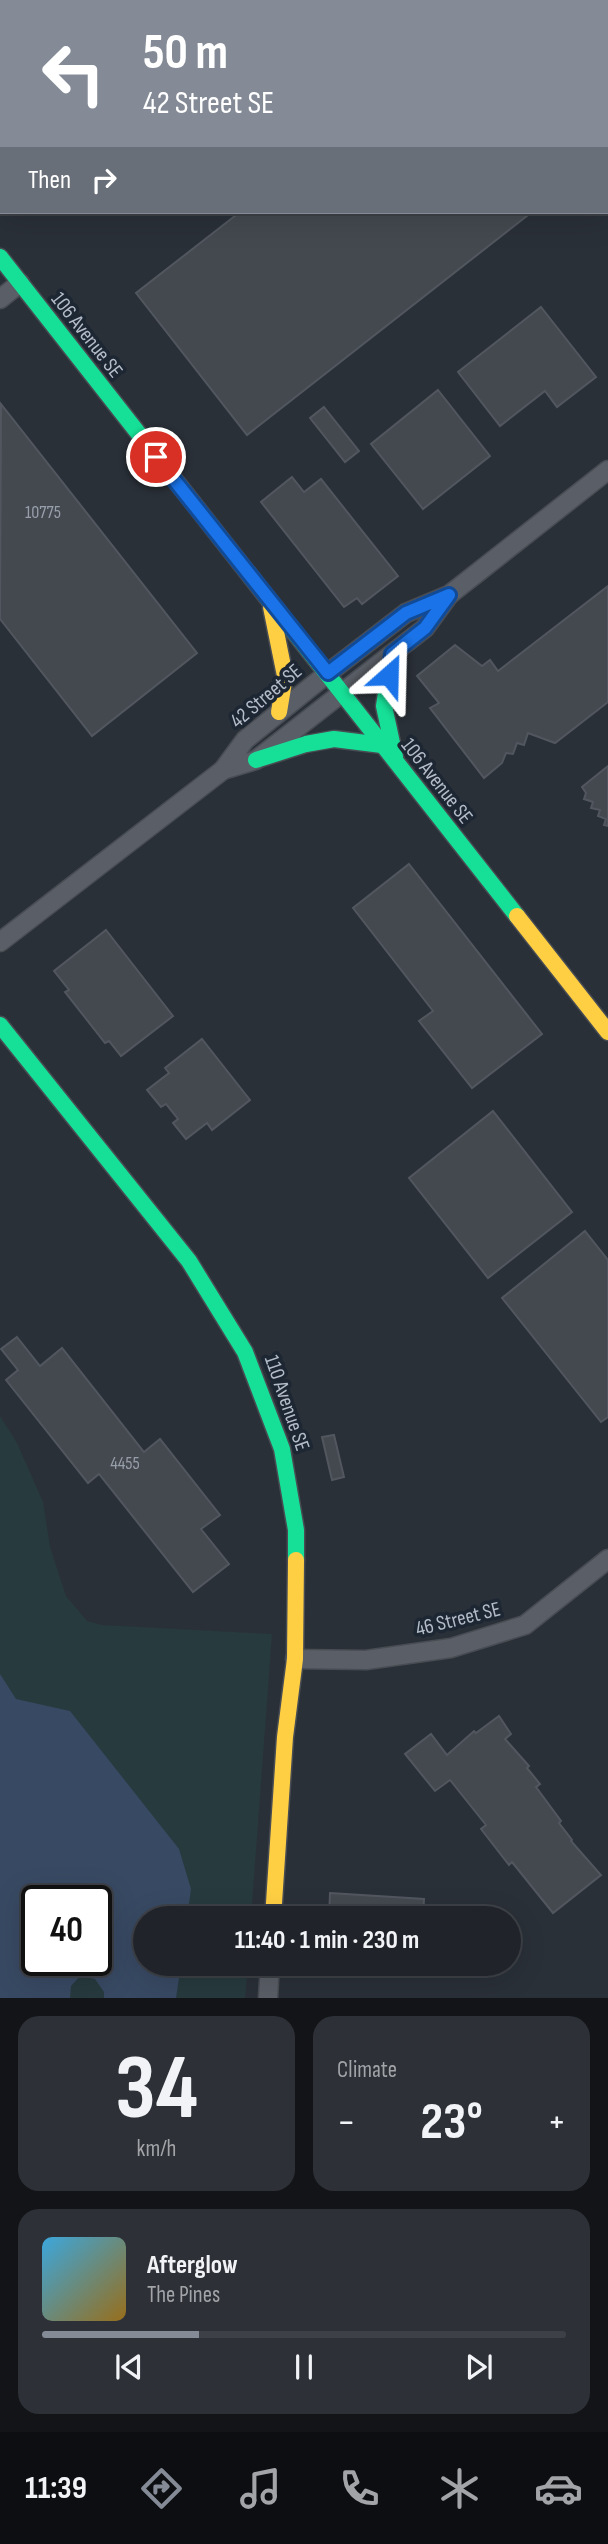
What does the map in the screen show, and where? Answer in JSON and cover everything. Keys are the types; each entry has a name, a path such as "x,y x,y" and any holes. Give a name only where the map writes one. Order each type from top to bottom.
{"street":[{"name":"106 Avenue SE","path":"0,257 608,1032"},
{"path":"0,299 20,283"},
{"name":"42 Street SE","path":"0,942 223,770 245,740 328,673 406,613 449,595 608,470"},
{"name":"42 Street SE","path":"223,770 256,760 425,628 449,595"},
{"path":"270,602 285,676 279,712"},
{"path":"392,654 384,706 396,762"},
{"path":"256,760 306,744 334,739 382,745"},
{"name":"110 Avenue SE","path":"0,1025 189,1261 245,1352 282,1449 296,1530 295,1659 285,1737 274,1906"},
{"name":"46 Street SE","path":"295,1659 366,1660 451,1648 525,1625 608,1559"},
{"path":"268,1998 269,1976"}],"green space":[{"path":"0,1416 17,1443 43,1502 50,1547 66,1596 87,1621 102,1625 272,1634 252,1906 133,1906 133,1976 247,1976 245,1998 0,1998"}],"water":[{"path":"0,1674 16,1699 70,1711 179,1849 191,1889 189,1906 133,1906 133,1976 179,1976 176,1998 104,1998 104,1992 95,1979 80,1976 71,1986 70,1998 0,1998"}],"building":[{"path":"237,214 529,214 247,435 136,293"},
{"path":"541,307 596,377 557,407 545,391 500,426 458,372"},
{"path":"438,390 490,456 423,509 371,444"},
{"path":"1,404 197,653 92,736 0,619"},
{"path":"324,407 359,451 345,462 310,418"},
{"path":"292,477 304,492 321,479 398,576 362,604 357,598 344,607 261,502"},
{"path":"608,586 608,702 555,743 528,733 524,745 517,743 513,754 506,753 502,763 484,778 430,708 439,703 417,676 455,645 482,666 490,660 498,671"},
{"path":"608,766 608,826 604,825 606,819 598,816 600,810 591,808 593,802 584,799 586,793 582,787"},
{"path":"409,864 542,1034 472,1088 419,1021 433,1011 353,908"},
{"path":"106,930 173,1016 121,1056 109,1041 105,1043 65,992 69,990 54,971"},
{"path":"202,1039 250,1100 212,1130 207,1123 186,1139 173,1123 178,1119 166,1104 161,1107 147,1090 169,1073 165,1068"},
{"path":"493,1111 572,1212 488,1278 409,1178"},
{"path":"585,1231 608,1260 608,1417 601,1422 502,1298"},
{"path":"17,1337 40,1366 62,1348 144,1452 160,1439 220,1515 201,1529 229,1564 193,1592 99,1474 88,1483 6,1380 18,1370 1,1349"},
{"path":"334,1435 344,1477 332,1480 322,1437"},
{"path":"499,1716 511,1734 505,1739 529,1766 527,1768 540,1784 536,1787 561,1821 559,1823 571,1841 601,1875 553,1913 512,1862 509,1865 481,1829 486,1825 450,1780 435,1791 405,1754 431,1734 447,1755 474,1731 476,1733"},
{"path":"330,1893 424,1899 424,1906 329,1906"}],"traffic: fast":[{"path":"0,257 517,916"},
{"path":"392,654 384,706 395,757"},
{"path":"256,760 306,744 334,739 382,745"},
{"path":"0,1025 189,1261 245,1352 282,1449 296,1530 296,1560"}],"traffic: slow":[{"path":"271,607 285,676 279,712"},
{"path":"517,916 608,1032"},
{"path":"274,1906 285,1737 295,1659 296,1560"}],"route":[{"path":"156,457 328,673 406,613 449,595 425,628 392,654 389,675"}]}
